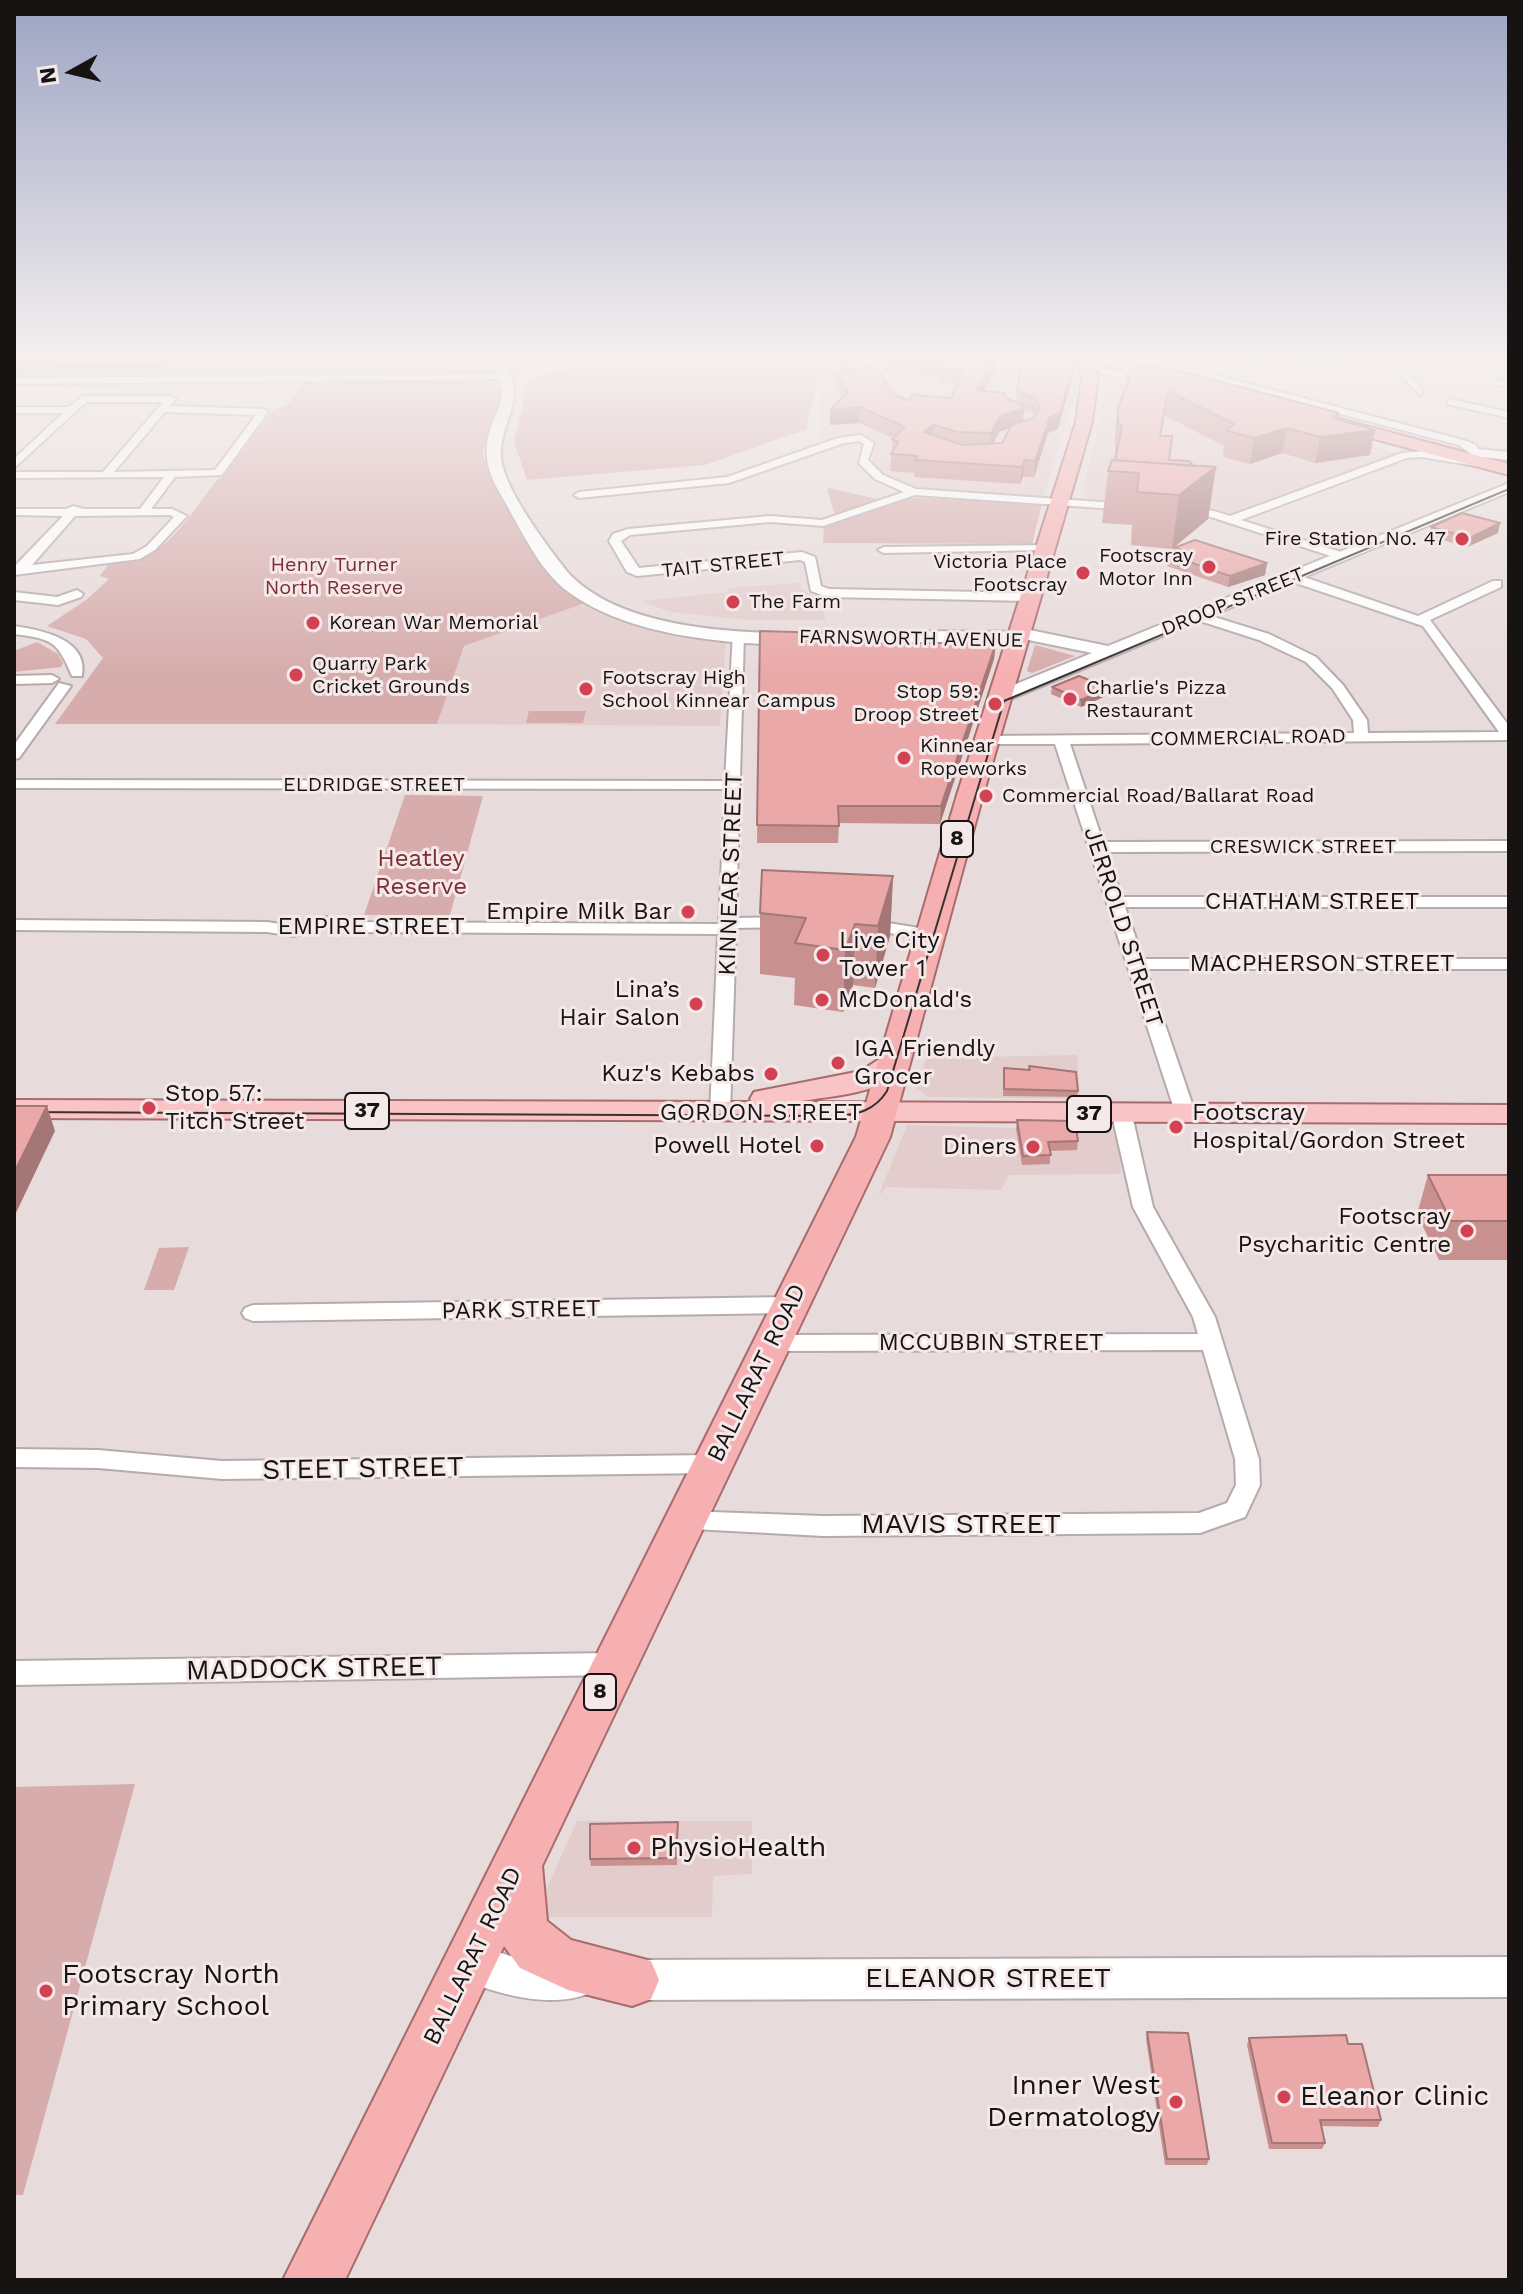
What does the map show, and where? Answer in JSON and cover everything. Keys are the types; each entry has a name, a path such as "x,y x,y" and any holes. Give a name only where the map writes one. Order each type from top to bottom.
{"highway":[{"name":"BALLARAT ROAD","path":"313,2280 770,1343 856,1175 880,1113 987,740 1071,463"},
{"path":"518,1864 517,1906 522,1929 535,1947 553,1957 632,1980"}],"main road":[{"name":"FARNSWORTH AVENUE","path":"493,463 503,485 570,586 613,609 670,626 1019,636"},
{"path":"720,1113 766,1098 869,1079 895,1062"},
{"name":"GORDON STREET","path":"14,1109 1509,1114"}],"street":[{"path":"94,488 116,463"},
{"path":"14,475 218,473 225,463"},
{"path":"579,495 729,480 777,463"},
{"path":"864,463 879,477 914,492 1146,508"},
{"path":"1230,520 1365,463"},
{"path":"1505,464 1509,478"},
{"path":"868,469 941,484 944,496"},
{"path":"143,512 171,475"},
{"name":"DROOP STREET","path":"1000,697 1509,487"},
{"name":"TAIT STREET","path":"914,492 823,523 770,519 628,532 617,536 615,541 631,569 637,572 810,557 812,583 815,588 827,593 1031,597"},
{"path":"18,571 84,499"},
{"path":"1173,510 1209,513 1343,556"},
{"path":"14,512 143,512 179,513 181,516 145,553 136,557 18,571"},
{"path":"884,550 1047,547"},
{"path":"1291,577 1428,624 1509,736"},
{"path":"1420,620 1497,584"},
{"path":"14,596 58,601 77,594"},
{"path":"1198,616 1280,645 1317,664 1331,677 1360,720 1362,735"},
{"path":"14,630 45,636 69,648 76,658 77,673 86,676 83,681 58,683 14,680"},
{"name":"KINNEAR STREET","path":"720,1113 738,630"},
{"name":"FARNSWORTH AVENUE","path":"1019,636 1104,655"},
{"path":"14,755 58,683"},
{"name":"COMMERCIAL ROAD","path":"987,740 1509,736"},
{"name":"JERROLD STREET","path":"1061,739 1186,1115"},
{"name":"ELDRIDGE STREET","path":"14,784 734,785"},
{"name":"CRESWICK STREET","path":"1097,847 1509,846"},
{"name":"CHATHAM STREET","path":"1115,902 1509,902"},
{"path":"844,921 930,934"},
{"name":"EMPIRE STREET","path":"14,925 267,927 294,931 326,922 349,927 728,926 800,922"},
{"name":"MACPHERSON STREET","path":"1136,964 1509,964"},
{"path":"1122,1115 1143,1207 1204,1317 1212,1342"},
{"name":"PARK STREET","path":"253,1313 790,1305"},
{"name":"MCCUBBIN STREET","path":"770,1343 1212,1342"},
{"name":"MAVIS STREET","path":"684,1521 823,1526 1200,1523 1236,1510 1248,1485 1247,1459 1212,1342"},
{"name":"STEET STREET","path":"14,1458 115,1460 222,1470 712,1464"},
{"name":"MADDOCK STREET","path":"14,1673 614,1664"},
{"name":"ELEANOR STREET","path":"469,1963 514,1977 632,1980 1509,1977"}],"shaded area":[{"path":"873,463 1054,463 1043,498 922,489 876,469"},
{"path":"1090,463 1376,463 1230,517 1094,503 1083,492"},
{"name":"The Farm","path":"800,583 801,588 824,604 825,620 750,620 670,612 640,601 728,592 726,588"},
{"name":"Footscray High School Kinnear Campus","path":"585,603 668,634 726,641 720,726 437,724 464,646"},
{"path":"1077,1055 1080,1099 928,1097 917,1088 926,1058"},
{"path":"907,1125 1119,1131 1121,1174 1009,1175 1001,1190 886,1187 878,1197"},
{"path":"577,1821 752,1821 752,1874 713,1876 712,1917 539,1917 542,1899"}],"green space":[{"name":"Henry Turner North Reserve","path":"233,463 486,463 488,473 547,571 564,589 585,603 464,646 437,724 55,724 103,658 86,639 47,626 86,600 109,579 100,576 108,565 135,560 160,547 217,480"},
{"path":"521,463 710,463 705,465 527,480"},
{"path":"827,489 881,500 835,516"},
{"path":"900,499 1042,504 1032,544 823,543 824,525"},
{"path":"37,642 58,654 63,663 61,667 14,672 14,651"},
{"path":"1035,645 1075,656 1032,673 1027,671"},
{"path":"529,711 586,711 583,723 526,723"},
{"name":"Heatley Reserve","path":"405,795 483,796 450,915 364,915"},
{"path":"189,1247 174,1290 144,1290 159,1248"},
{"name":"Footscray North Primary School","path":"135,1784 23,2195 14,2195 14,1787"}],"building":[{"path":"962,463 1024,463 1022,467"},
{"path":"1111,463 1216,467 1179,495 1137,492 1139,473 1108,471"},
{"path":"1155,463 1191,463 1194,466"},
{"path":"1462,513 1500,523 1470,538 1431,527"},
{"path":"1195,540 1267,563 1230,576 1169,555 1182,550 1174,548"},
{"name":"Kinnear Ropeworks","path":"760,631 829,633 829,643 996,643 941,806 838,806 839,826 757,825"},
{"path":"1079,676 1109,688 1081,700 1052,687"},
{"path":"762,870 893,876 878,926 855,924 845,950 795,943 806,918 760,913"},
{"path":"1029,1066 1076,1072 1078,1091 1004,1089 1004,1068 1030,1070"},
{"path":"14,1106 47,1106 14,1173"},
{"path":"1017,1120 1075,1121 1078,1141 1048,1142 1051,1155 1023,1156"},
{"path":"1428,1175 1509,1175 1509,1221 1451,1221"},
{"name":"PhysioHealth","path":"678,1822 676,1858 590,1859 590,1824"},
{"name":"Inner West Dermatology","path":"1147,2032 1188,2033 1209,2159 1167,2159"},
{"path":"1346,2035 1348,2044 1362,2044 1381,2120 1320,2120 1325,2143 1272,2143 1249,2038"}],"tram line":[{"path":"14,1112 836,1116 865,1110 877,1103 887,1091 1004,701 1509,489"}],"place":[{"name":"Fire Station No. 47","path":"1462,539"},
{"name":"Footscray Motor Inn","path":"1209,567"},
{"name":"Victoria Place Footscray","path":"1083,573"},
{"name":"The Farm","path":"733,602"},
{"name":"Korean War Memorial","path":"313,623"},
{"name":"Quarry Park Cricket Grounds","path":"296,675"},
{"name":"Footscray High School Kinnear Campus","path":"586,689"},
{"name":"Charlie's Pizza Restaurant","path":"1070,699"},
{"name":"Stop 59: Droop Street","path":"995,704"},
{"name":"Kinnear Ropeworks","path":"904,758"},
{"name":"Commercial Road/Ballarat Road","path":"986,796"},
{"name":"Empire Milk Bar","path":"688,912"},
{"name":"Live City Tower 1","path":"823,955"},
{"name":"McDonald's","path":"822,1000"},
{"name":"Lina’s Hair Salon","path":"696,1004"},
{"name":"IGA Friendly Grocer","path":"838,1063"},
{"name":"Kuz's Kebabs","path":"771,1074"},
{"name":"Stop 57: Titch Street","path":"149,1108"},
{"name":"Footscray Hospital/Gordon Street","path":"1176,1127"},
{"name":"Powell Hotel","path":"817,1146"},
{"name":"Diners","path":"1033,1147"},
{"name":"Footscray Psycharitic Centre","path":"1467,1231"},
{"name":"PhysioHealth","path":"634,1848"},
{"name":"Footscray North Primary School","path":"46,1991"},
{"name":"Eleanor Clinic","path":"1284,2097"},
{"name":"Inner West Dermatology","path":"1176,2102"}]}
